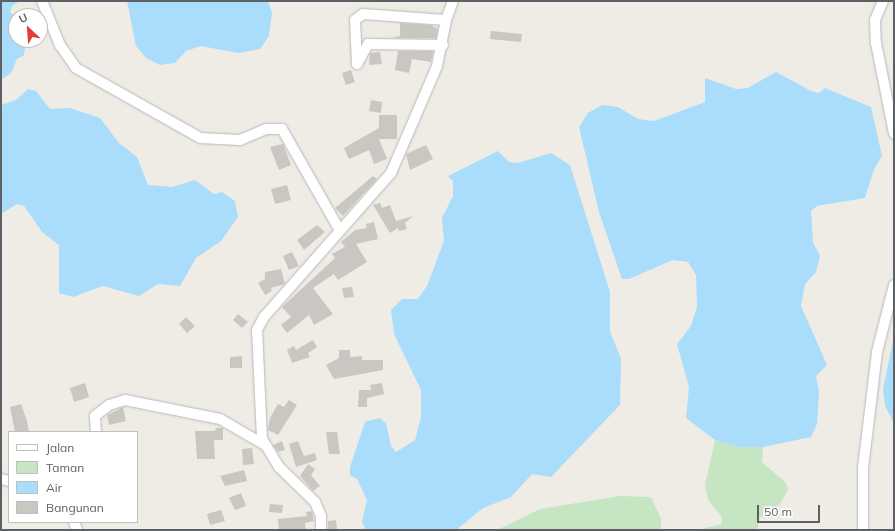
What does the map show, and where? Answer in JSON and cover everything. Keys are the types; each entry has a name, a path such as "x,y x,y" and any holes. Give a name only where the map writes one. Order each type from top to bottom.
{"street":[{"path":"42,1 60,45 76,68 200,138 240,140 266,129 282,129 339,229"},
{"path":"321,530 321,516 315,502 279,467 265,445 260,430 257,330 264,317 339,229 391,173 443,45 446,20 454,1"},
{"path":"883,1 877,13 876,43 894,133"},
{"path":"443,45 368,44 357,64 355,20 363,14 446,20"},
{"path":"863,530 863,468 877,352 894,285"},
{"path":"96,431 95,416 109,404 126,400 220,420 265,445"}],"green space":[{"path":"715,440 739,447 763,447 762,462 786,483 788,490 780,504 758,519 758,530 697,530 722,524 722,517 708,500 705,485"},
{"path":"620,496 651,497 661,519 661,530 497,530 540,509"}],"water":[{"path":"1,1 20,1 13,5 12,8 8,8 8,48 25,48 24,55 17,59 11,73 1,80"},
{"path":"127,1 268,1 272,13 269,36 260,49 238,53 201,46 186,51 175,63 160,65 146,58 136,46"},
{"path":"776,72 811,91 819,93 825,88 871,107 882,156 874,169 865,198 817,206 811,211 813,242 820,256 816,272 805,284 801,306 827,365 816,376 819,392 817,424 811,437 763,447 739,447 715,440 686,418 689,387 677,344 691,326 697,307 696,275 688,262 673,260 629,279 622,279 599,212 579,127 588,113 602,105 618,107 638,119 654,121 705,102 705,78 736,89 748,88"},
{"path":"28,89 36,91 50,109 70,108 100,118 119,143 137,157 148,185 172,187 195,180 214,194 222,192 235,201 238,217 221,241 196,258 180,286 158,284 139,296 103,286 73,297 59,293 59,245 42,232 24,206 17,204 1,214 1,105 16,100"},
{"path":"498,151 509,162 518,163 551,153 570,165 610,292 610,331 621,359 620,405 551,477 532,474 511,497 483,508 456,530 366,530 362,522 367,500 357,479 350,475 350,467 365,422 380,418 386,423 391,446 396,452 415,440 421,417 421,390 394,334 391,310 402,299 418,299 427,286 444,241 442,218 453,196 453,181 448,176"},
{"path":"894,336 894,423 885,406 883,389"}],"building":[{"path":"400,23 430,25 438,29 436,38 393,38 400,36"},
{"path":"491,31 522,34 521,42 490,39"},
{"path":"398,51 433,52 431,62 412,59 409,73 395,70"},
{"path":"380,52 382,64 369,65 370,53"},
{"path":"351,70 355,82 346,85 342,73"},
{"path":"371,100 382,102 381,113 369,111"},
{"path":"379,115 397,115 397,139 379,139 387,159 374,164 369,150 349,159 344,148 379,128"},
{"path":"283,144 291,165 279,170 270,147"},
{"path":"426,145 433,159 410,170 406,154"},
{"path":"373,176 377,179 343,216 335,208"},
{"path":"287,185 291,200 275,204 271,189"},
{"path":"380,203 382,208 390,205 396,221 413,216 405,223 407,229 399,231 398,228 390,233 373,205"},
{"path":"374,222 378,239 356,244 367,262 338,280 334,274 313,288 333,314 314,325 309,315 287,333 281,325 291,317 282,307 335,258 332,254 345,247 341,242 355,230 367,228 366,224"},
{"path":"317,225 325,232 304,250 297,240"},
{"path":"292,252 299,266 289,270 283,256"},
{"path":"281,269 285,284 271,288 272,291 265,295 258,283 265,279 265,272"},
{"path":"352,287 354,297 344,298 342,288"},
{"path":"238,314 248,322 242,328 233,320"},
{"path":"186,317 195,326 187,333 179,324"},
{"path":"313,340 317,347 308,353 310,357 292,363 287,350 294,346 296,350"},
{"path":"339,350 350,350 350,357 362,356 362,360 383,360 383,370 334,379 326,365 339,358"},
{"path":"242,356 242,368 230,368 230,357"},
{"path":"85,383 89,397 74,402 70,388"},
{"path":"382,383 384,394 367,398 367,407 358,407 359,390 371,390 370,385"},
{"path":"289,400 297,405 278,435 268,430 270,418 278,404 284,407"},
{"path":"21,404 29,431 15,431 10,407"},
{"path":"123,407 126,421 109,425 107,415"},
{"path":"216,428 223,428 223,440 214,440 215,459 197,459 195,431 215,431"},
{"path":"326,432 337,432 340,454 329,454"},
{"path":"282,441 285,450 278,452 273,445"},
{"path":"298,441 304,456 315,453 317,460 296,467 289,444"},
{"path":"252,448 254,464 243,465 242,449"},
{"path":"308,464 315,469 311,475 320,486 313,491 300,476"},
{"path":"244,470 247,481 225,486 220,476"},
{"path":"241,493 246,506 235,510 229,498"},
{"path":"270,504 283,505 282,513 269,512"},
{"path":"221,510 225,521 210,525 207,514"},
{"path":"312,511 314,521 305,523 306,530 279,530 278,519 307,516 306,512"},
{"path":"336,520 337,530 328,530 328,521"}]}
